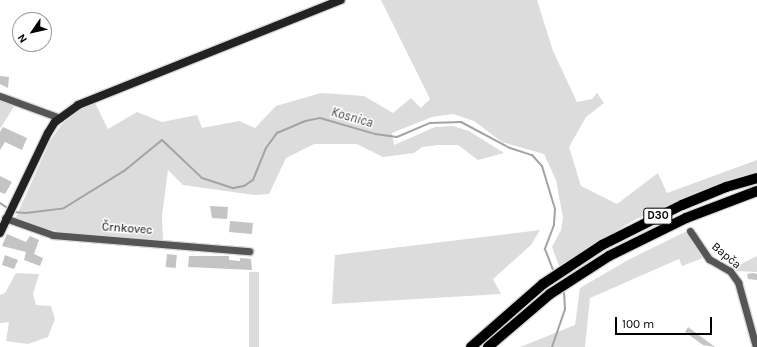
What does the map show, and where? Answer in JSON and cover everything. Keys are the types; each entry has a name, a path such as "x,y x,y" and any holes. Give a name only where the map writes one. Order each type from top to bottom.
{"main road":[{"path":"0,233 4,218 48,133 60,118 78,105 124,85 341,0"},
{"name":"D30","path":"471,347 543,284 566,268 638,225 726,187 757,178"},
{"name":"D30","path":"488,347 550,294 644,237 730,200 757,191"}],"street":[{"path":"0,96 60,118"},
{"name":"Črnkovec","path":"4,218 53,235 249,251"},
{"name":"Bapča","path":"690,231 709,259 730,271 738,282 756,347"}],"shaded area":[{"path":"381,0 537,0 553,51 577,102 592,99 597,93 604,103 586,117 569,147 581,186 617,204 658,173 667,193 757,160 757,173 681,200 636,219 559,266 552,247 561,230 563,218 556,180 544,154 502,142 474,121 453,114 432,117 392,133 394,145 435,127 453,126 469,131 504,153 478,160 458,145 439,145 422,147 414,153 383,157 357,144 314,144 286,158 269,194 254,195 183,185 168,170 162,216 163,241 75,234 47,229 16,217 50,141 61,125 83,107 95,103 108,129 137,112 162,122 197,115 202,128 239,121 255,128 276,106 321,93 364,96 393,113 411,98 421,108 430,99"},
{"path":"0,99 15,105 0,129"},
{"path":"540,230 531,245 493,279 501,294 332,304 335,255"},
{"path":"687,231 703,258 682,266 679,259 590,298 585,347 520,347 575,325 580,288 628,260"},
{"path":"757,256 757,272 734,271 737,266"},
{"path":"249,272 259,272 259,347 249,347"},
{"path":"16,273 39,274 33,294 36,305 51,306 55,319 48,337 28,344 6,341 9,322 0,323 0,295 5,293"}],"building":[{"path":"0,76 9,77 8,88 0,84"},
{"path":"3,127 27,138 22,150 5,142 0,150 0,132"},
{"path":"0,176 12,182 5,194 0,192"},
{"path":"210,206 228,207 227,219 212,218"},
{"path":"230,221 253,223 252,234 229,232"},
{"path":"7,234 26,242 30,236 39,240 34,254 43,258 40,266 24,260 26,252 2,246"},
{"path":"167,254 177,255 176,268 166,267"},
{"path":"5,255 18,260 14,269 2,265"},
{"path":"189,256 229,256 229,260 240,261 240,258 251,259 252,270 188,267"},
{"path":"747,274 757,274 757,280 748,279"},
{"path":"688,327 715,347 703,345 685,332"}],"waterway":[{"name":"Kosnica","path":"13,212 26,213 64,208 124,171 162,140 202,178 233,188 244,186 253,180 266,148 277,133 305,121 320,118 375,134 397,137 430,123 461,122 510,148 532,155 542,166 555,209 554,225 545,249 554,272"},
{"name":"Kosnica","path":"0,203 9,209"},
{"name":"Kosnica","path":"552,347 565,310 564,290"}]}
